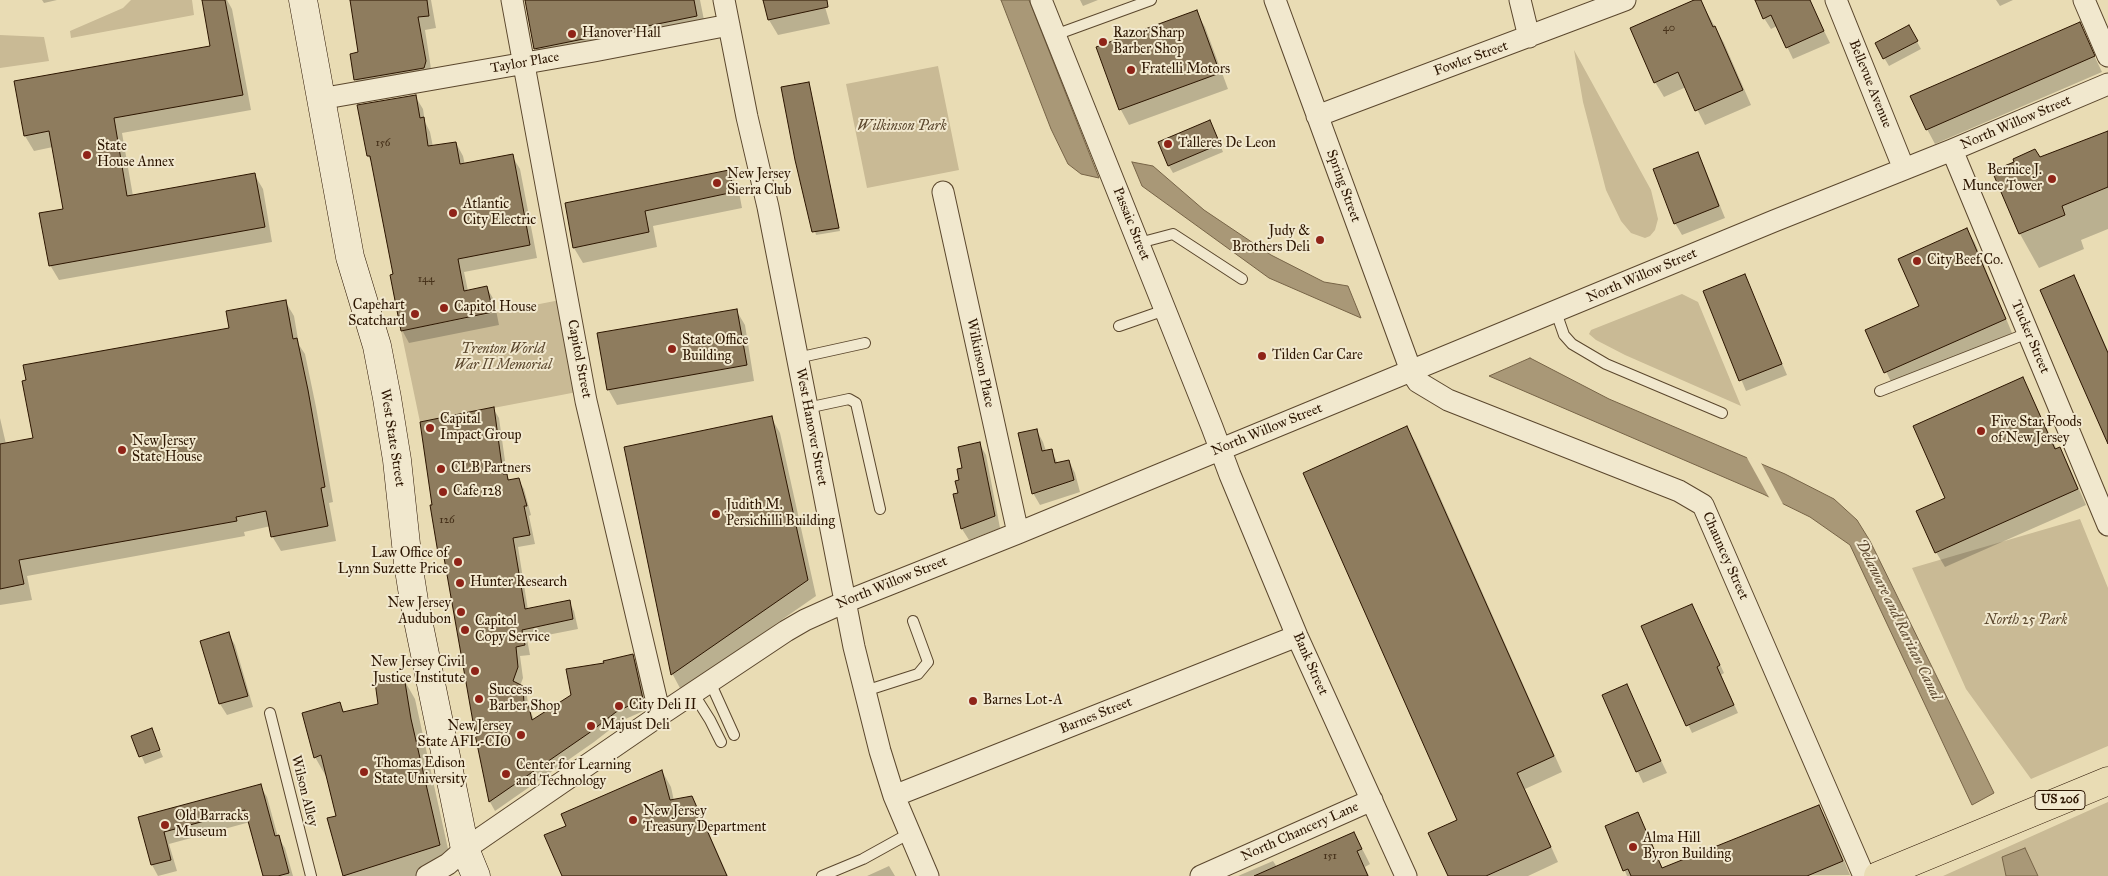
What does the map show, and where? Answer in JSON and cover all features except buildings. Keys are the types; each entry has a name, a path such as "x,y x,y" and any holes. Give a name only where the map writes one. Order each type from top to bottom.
{"main road":[{"name":"US 206","path":"1878,876 2108,781"}],"street":[{"name":"West State Street","path":"303,0 350,257 377,346 387,398 397,460 414,601 465,849 476,876"},
{"name":"Capitol Street","path":"512,0 586,401 660,715"},
{"name":"West Hanover Street","path":"724,0 747,117 768,207 845,602 865,691 880,751 894,796 928,876"},
{"name":"Passaic Street","path":"1041,0 1220,449"},
{"name":"Spring Street","path":"1275,0 1411,371"},
{"path":"1520,0 1529,37"},
{"name":"Fowler Street","path":"1317,116 1529,37 1600,5 1625,0"},
{"name":"Bellevue Avenue","path":"1836,0 1904,169"},
{"path":"2084,0 2108,56"},
{"name":"Taylor Place","path":"320,98 729,25"},
{"name":"North Willow Street","path":"427,876 448,864 465,849 786,631 845,602 1018,533 1774,221 1952,150 2108,84"},
{"name":"Tucker Street","path":"1952,150 2108,524"},
{"name":"Wilkinson Place","path":"943,192 1018,533"},
{"name":"Chauncey Street","path":"1411,371 1418,382 1448,400 1679,491 1703,506 1864,876"},
{"name":"Bank Street","path":"1220,449 1297,636 1406,876"},
{"name":"Barnes Street","path":"894,796 1297,636"},
{"name":"North Chancery Lane","path":"1201,876 1372,800"}],"lane":[{"path":"1055,36 1151,0"},
{"path":"1138,243 1172,234 1242,280"},
{"path":"1119,326 1165,310"},
{"path":"1556,312 1564,334 1572,344 1606,364 1722,413"},
{"path":"1880,391 2028,333"},
{"path":"798,358 866,343"},
{"path":"807,408 849,399 856,404 880,509"},
{"path":"865,691 918,674 928,662 912,621"},
{"path":"701,688 734,735"},
{"path":"701,688 710,720 721,742"},
{"name":"Wilson Alley","path":"270,713 311,876"},
{"path":"822,876 863,859 910,833"}],"green space":[{"path":"131,0 192,0 194,15 71,38 70,31 123,8"},
{"path":"0,35 44,37 49,61 0,68"},
{"path":"1574,50 1651,190 1658,219 1655,230 1650,236 1645,238 1631,233 1621,221 1606,190 1583,102"},
{"name":"Wilkinson Park","path":"938,66 959,170 867,188 846,84"},
{"path":"1682,294 1698,302 1741,406 1625,355 1596,340 1589,334 1591,330"},
{"name":"Trenton World War II Memorial","path":"560,300 577,392 420,422 401,331"},
{"name":"North 25 Park","path":"2080,519 2108,588 2108,746 2031,779 1966,689 1912,568"},
{"path":"2108,802 2108,876 1943,876 2099,806"}],"water":[{"path":"1001,0 1029,0 1099,178 1081,174 1068,164 1051,129"},
{"path":"1132,162 1153,166 1204,210 1271,255 1324,282 1348,286 1361,318 1269,278 1142,186"},
{"name":"Delaware and Raritan Canal","path":"1530,358 1609,399 1785,474 1834,499 1857,520 1870,541 1994,793 1972,805 1850,545 1810,517 1763,494 1489,376"},
{"path":"2025,848 2038,876 2006,876 2002,857"}],"pier":[{"path":"1746,456 1760,461 1784,506 1771,501"}],"place":[{"name":"Hanover Hall","path":"572,34"},
{"name":"Razor Sharp Barber Shop","path":"1103,42"},
{"name":"Fratelli Motors","path":"1131,70"},
{"name":"Talleres De Leon","path":"1168,144"},
{"name":"State House Annex","path":"87,155"},
{"name":"Bernice J. Munce Tower","path":"2052,179"},
{"name":"New Jersey Sierra Club","path":"717,183"},
{"name":"Atlantic City Electric","path":"453,213"},
{"name":"Judy & Brothers Deli","path":"1320,240"},
{"name":"City Beef Co.","path":"1917,261"},
{"name":"Capitol House","path":"444,308"},
{"name":"Capehart Scatchard","path":"415,314"},
{"name":"State Office Building","path":"672,349"},
{"name":"Tilden Car Care","path":"1262,356"},
{"name":"Capital Impact Group","path":"430,428"},
{"name":"Five Star Foods of New Jersey","path":"1981,431"},
{"name":"New Jersey State House","path":"122,450"},
{"name":"CLB Partners","path":"441,469"},
{"name":"Cafe 128","path":"443,492"},
{"name":"Judith M. Persichilli Building","path":"716,514"},
{"name":"Law Office of Lynn Suzette Price","path":"458,562"},
{"name":"Hunter Research","path":"460,583"},
{"name":"New Jersey Audubon","path":"461,612"},
{"name":"Capitol Copy Service","path":"465,630"},
{"name":"New Jersey Civil Justice Institute","path":"475,671"},
{"name":"Success Barber Shop","path":"479,699"},
{"name":"Barnes Lot-A","path":"973,701"},
{"name":"City Deli II","path":"619,706"},
{"name":"Majust Deli","path":"591,726"},
{"name":"New Jersey State AFL-CIO","path":"521,735"},
{"name":"Thomas Edison State University","path":"364,772"},
{"name":"Center for Learning and Technology","path":"506,774"},
{"name":"New Jersey Treasury Department","path":"633,820"},
{"name":"Old Barracks Museum","path":"165,825"},
{"name":"Alma Hill Byron Building","path":"1633,847"}]}
